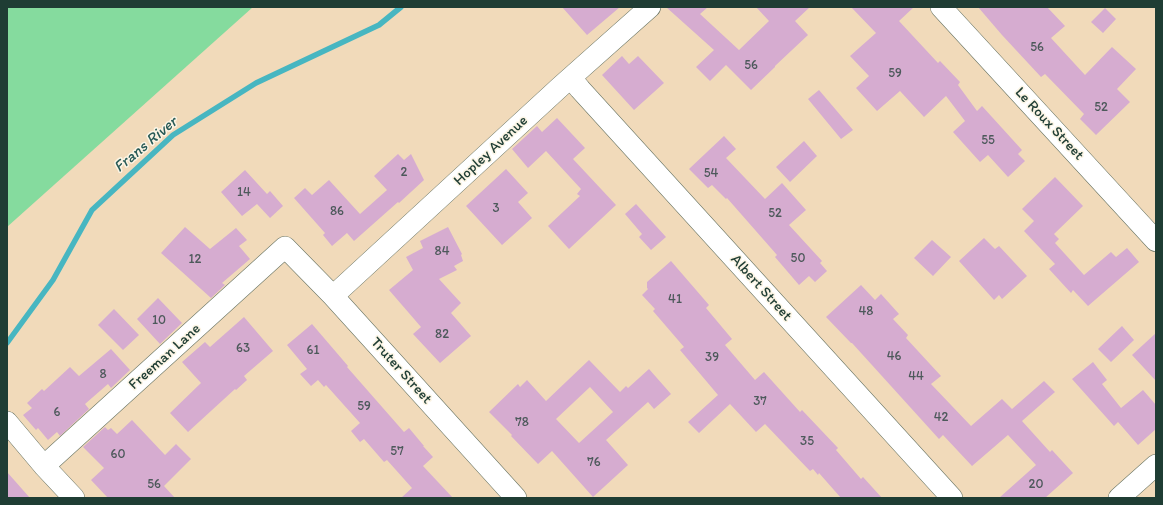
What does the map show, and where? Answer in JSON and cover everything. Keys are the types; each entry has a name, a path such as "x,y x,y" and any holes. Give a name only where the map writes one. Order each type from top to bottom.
{"street":[{"name":"Hopley Avenue","path":"333,296 650,7"},
{"name":"Le Roux Street","path":"941,7 1156,242"},
{"name":"Albert Street","path":"571,78 590,101 952,498"},
{"name":"Truter Street","path":"285,247 333,296 516,498"},
{"name":"Freeman Lane","path":"44,466 285,247"},
{"path":"7,422 44,466 74,498"},
{"path":"1119,498 1156,465"}],"green space":[{"path":"7,7 253,7 7,227"}],"building":[{"path":"562,7 620,7 587,35"},
{"path":"666,7 708,7 700,14 739,50 769,21 756,7 810,7 795,21 808,35 751,90 726,65 710,81 696,67 714,50"},
{"path":"851,7 914,7 899,21 938,63 940,61 960,82 958,85 977,111 982,106 1022,150 1018,154 1025,161 1008,177 988,155 980,162 953,132 965,121 946,96 924,117 900,91 877,111 856,88 869,76 850,56 876,33"},
{"path":"978,7 1047,7 1065,26 1051,38 1085,75 1112,47 1136,69 1117,89 1130,102 1096,135 1080,119 1084,114 1045,74 1041,77"},
{"path":"1105,8 1116,19 1103,33 1091,22"},
{"path":"622,56 629,64 638,56 664,83 634,110 602,75"},
{"path":"819,90 853,130 841,139 808,99"},
{"path":"557,118 585,148 573,159 616,205 569,249 548,226 580,196 577,194 581,189 546,151 528,168 512,149 537,126 542,132"},
{"path":"724,136 736,149 726,158 765,199 782,183 806,210 789,225 822,261 820,263 827,271 815,282 809,276 799,285 775,257 777,255 727,198 726,199 712,185 708,188 689,169"},
{"path":"804,141 817,156 790,182 776,167"},
{"path":"398,154 404,160 411,154 424,180 354,241 347,233 332,246 323,235 325,233 294,198 305,188 312,195 329,180 360,214 387,190 374,176"},
{"path":"506,169 528,193 518,202 532,218 502,245 466,206"},
{"path":"245,170 267,194 270,191 283,206 270,218 257,204 242,216 221,192"},
{"path":"1055,177 1083,206 1054,234 1059,239 1055,243 1084,275 1111,252 1116,257 1127,248 1139,262 1088,306 1073,290 1071,293 1049,269 1055,264 1024,231 1034,221 1022,209"},
{"path":"636,204 666,237 651,250 639,237 642,234 625,214"},
{"path":"185,227 210,249 236,228 247,240 239,246 250,259 222,283 225,285 211,298 161,253"},
{"path":"448,227 462,254 463,261 454,266 457,270 439,279 461,303 451,313 471,336 440,363 413,334 421,327 389,290 413,270 406,257 423,248 420,241"},
{"path":"984,238 995,249 999,246 1027,276 1002,299 999,295 994,300 959,261"},
{"path":"932,240 951,257 933,276 914,258"},
{"path":"671,261 709,305 706,308 732,339 725,345 755,380 764,372 800,412 802,410 838,448 836,450 861,479 863,477 882,498 841,498 819,473 818,475 813,469 810,471 765,424 756,432 730,404 699,433 688,422 718,395 680,350 684,347 653,311 655,309 642,295 648,289 647,282"},
{"path":"861,285 875,300 881,294 899,314 893,319 908,335 906,338 941,376 931,384 971,426 1002,399 1012,409 1044,381 1055,392 1022,421 1050,452 1052,450 1073,473 1045,498 999,498 1036,465 1008,435 972,466 943,435 939,439 852,343 826,317"},
{"path":"158,298 182,323 160,344 137,319"},
{"path":"114,309 139,335 123,350 98,325"},
{"path":"244,317 273,351 244,376 247,380 188,432 170,413 201,383 182,362 205,342 210,347"},
{"path":"312,324 348,366 347,367 404,432 409,428 433,457 423,466 453,498 401,498 412,488 387,460 384,462 364,439 360,442 351,431 360,423 326,385 324,387 318,380 311,386 300,374 307,369 287,345"},
{"path":"1122,326 1134,340 1111,362 1098,349"},
{"path":"1156,333 1156,381 1132,355"},
{"path":"111,349 130,370 111,388 108,384 85,404 89,409 60,436 57,432 48,440 38,428 36,430 23,415 32,408 27,403 42,389 44,391 70,367 79,376"},
{"path":"589,360 620,392 626,386 628,388 649,369 671,394 654,409 648,402 606,440 628,465 593,497 552,451 538,464 489,412 518,384 520,387 527,380 546,401","holes":["590,387 613,412 579,443 556,419"]},
{"path":"1093,362 1107,380 1102,384 1121,408 1143,390 1156,405 1156,429 1138,445 1118,422 1114,426 1072,379"},
{"path":"132,420 165,455 176,444 191,459 164,486 175,498 108,498 91,480 104,468 83,447 105,427 108,430 111,428 117,434"},
{"path":"7,472 30,498 7,498"}],"waterway":[{"name":"Frans River","path":"7,343 53,280 92,210 173,135 256,83 379,25 401,7"}]}
